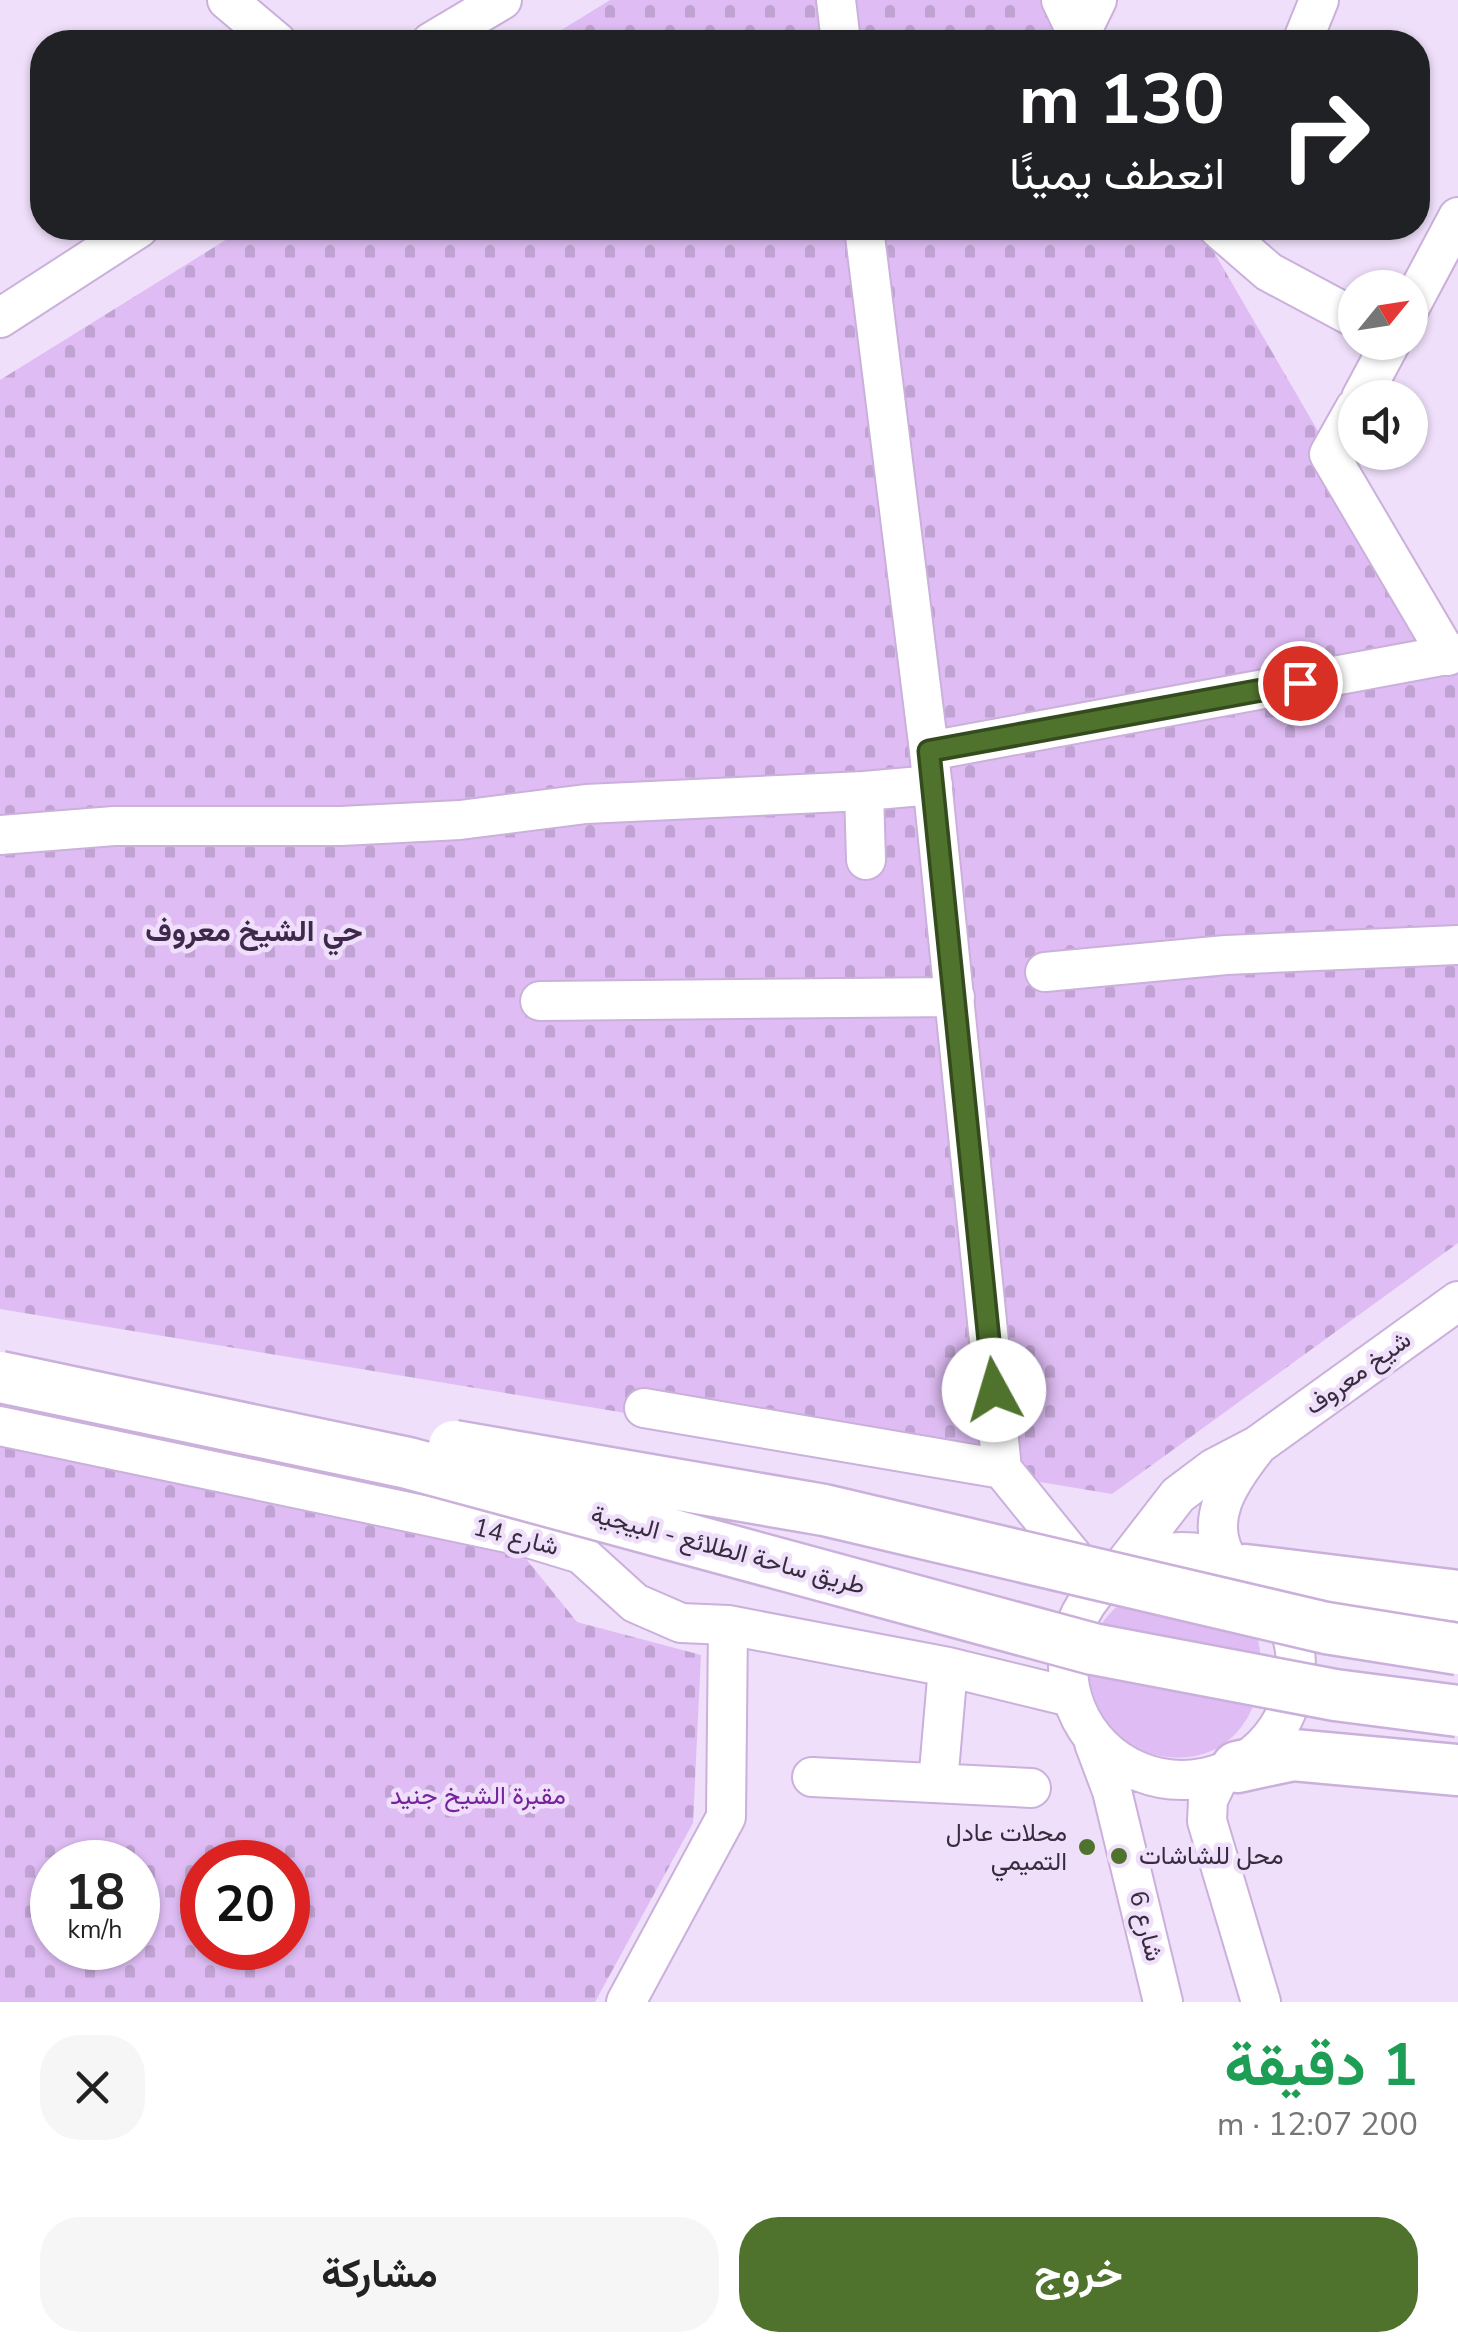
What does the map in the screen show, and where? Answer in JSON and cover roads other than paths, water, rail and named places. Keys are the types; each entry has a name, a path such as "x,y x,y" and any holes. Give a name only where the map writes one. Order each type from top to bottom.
{"main road":[{"name":"طريق ساحة الطلائع - البيجية","path":"0,1374 705,1487 926,1533 1326,1628 1458,1649"},
{"name":"طريق ساحة الطلائع - البيجية","path":"0,1374 408,1463 1093,1649 1335,1695 1458,1711"},
{"path":"1237,1566 1458,1596"},
{"path":"1229,1770 1294,1756 1458,1770"}],"street":[{"path":"227,0 263,30"},
{"path":"451,30 502,0"},
{"path":"836,0 840,30"},
{"path":"1060,0 1075,30"},
{"path":"1085,30 1097,0"},
{"path":"1307,30 1320,0"},
{"path":"1428,273 1458,216"},
{"path":"0,318 121,240"},
{"path":"865,240 931,768 1002,1469"},
{"path":"1235,240 1268,272 1338,309"},
{"path":"1338,438 1329,454 1338,468"},
{"path":"0,835 114,826 341,826 460,820 586,804 864,791 931,768 1455,649 1339,470"},
{"path":"864,791 866,860"},
{"path":"1045,972 1264,953 1458,945"},
{"path":"540,1001 954,997"},
{"name":"شیخ معروف","path":"1258,1445 1458,1301"},
{"path":"644,1408 1002,1469 1108,1580"},
{"name":"شارع 14","path":"0,1426 522,1536 582,1554 635,1603 681,1623 728,1625 948,1667 1071,1697"},
{"path":"1258,1445 1238,1471 1216,1524 1219,1548 1268,1591 1286,1618 1295,1650 1295,1684 1285,1716 1266,1745 1229,1770 1208,1800 1206,1821 1261,2002"},
{"path":"1229,1770 1167,1780 1138,1772 1112,1758 1091,1736 1071,1697 1067,1658 1076,1620 1178,1496 1214,1468 1258,1445"},
{"path":"1108,1580 1158,1554 1187,1551 1237,1566"},
{"path":"626,2002 726,1817 728,1625"},
{"path":"938,1783 948,1667"},
{"name":"شارع 6","path":"1091,1736 1112,1791 1164,2002"},
{"path":"812,1776 1031,1788"}],"place":[{"name":"محلات عادل التميمي","path":"1087,1847"},
{"name":"محل للشاشات","path":"1119,1856"}],"district":[{"name":"حي الشيخ معروف","path":"254,931"}],"park label":[{"name":"مقبرة الشيخ جنيد","path":"478,1796"}]}
